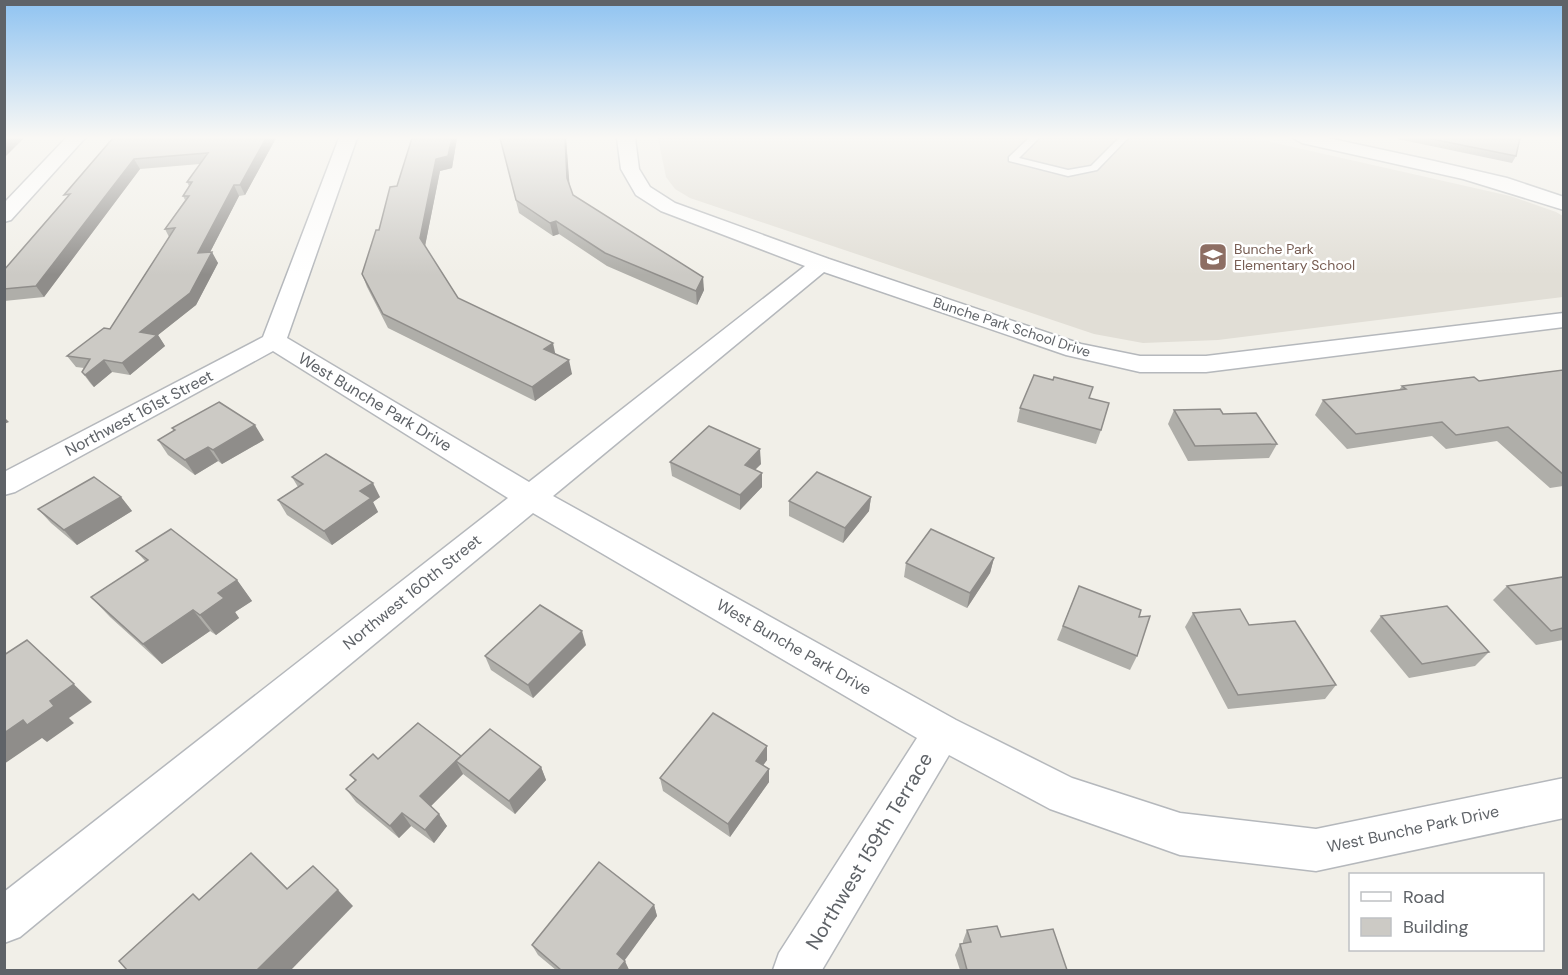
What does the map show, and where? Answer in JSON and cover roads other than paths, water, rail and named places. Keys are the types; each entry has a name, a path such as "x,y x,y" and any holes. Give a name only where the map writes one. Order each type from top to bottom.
{"street":[{"path":"4,216 34,184"},
{"path":"274,341 331,184"},
{"name":"Bunche Park School Drive","path":"638,184 643,191 668,207 821,264 1075,350 1140,364 1206,364 1563,320"},
{"path":"1500,184 1536,193 1563,204"},
{"name":"Northwest 160th Street","path":"4,921 821,264"},
{"name":"Northwest 161st Street","path":"4,485 274,341"},
{"name":"West Bunche Park Drive","path":"274,341 531,497 942,732 1064,795 1180,834 1316,850 1563,798"},
{"name":"Northwest 159th Terrace","path":"796,970 942,732"}],"place":[{"name":"Bunche Park Elementary School","path":"1213,257"}]}
